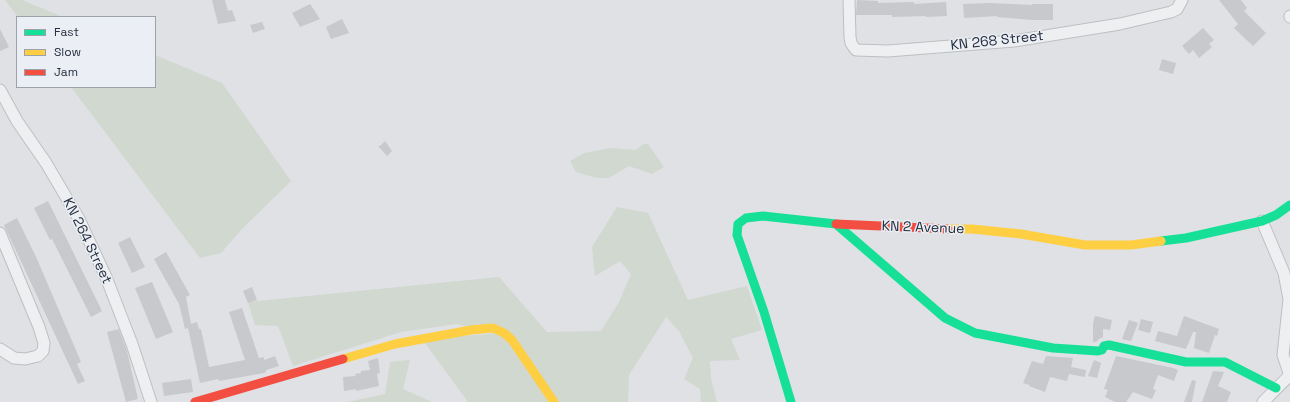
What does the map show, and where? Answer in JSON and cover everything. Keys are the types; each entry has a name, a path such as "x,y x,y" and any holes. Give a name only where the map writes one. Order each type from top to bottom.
{"street":[{"name":"KN 268 Street","path":"850,0 850,43 856,50 888,51 1014,41 1120,24 1171,12 1177,9 1182,0"},
{"name":"KN 264 Street","path":"0,90 79,219 109,285 134,350 151,402"},
{"name":"KN 2 Avenue","path":"791,402 764,312 737,235 738,224 746,218 763,216 836,224 910,228 972,229 1021,234 1085,245 1131,244 1186,238 1262,221 1276,215 1290,205"},
{"path":"1262,221 1284,273 1289,299 1283,355 1289,373 1288,376 1263,402"},
{"path":"836,224 945,318 976,333 1053,348 1098,351 1106,345 1109,345 1186,362 1225,362 1276,388"},
{"path":"0,233 44,343 43,350 38,356 25,359 14,358 0,349"},
{"path":"195,402 396,344 472,330 493,328 504,333 512,340 554,402"}],"shaded area":[{"path":"5,0 22,0 61,16 17,16"},
{"path":"156,55 222,83 291,181 241,230 221,253 200,258 72,88 156,88"},
{"path":"644,144 648,144 664,167 652,174 629,166 609,178 597,178 576,172 570,161 585,153 610,148 635,150"},
{"path":"617,207 648,213 688,300 747,286 762,330 731,339 740,360 710,361 711,379 717,402 701,402 700,389 684,379 693,358 679,331 666,317 629,375 628,402 468,402 422,339 501,333 456,324 401,332 293,366 278,326 255,325 248,302 499,277 547,332 601,331 619,302 631,274 620,261 595,276 592,247"},
{"path":"410,360 403,389 432,402 347,402 385,394 390,362"}],"building":[{"path":"212,0 225,0 228,11 232,10 236,21 218,24"},
{"path":"857,0 878,1 878,3 914,2 914,4 946,2 947,16 892,17 892,15 856,15"},
{"path":"1219,0 1241,0 1247,8 1244,11 1266,33 1253,46 1234,28 1238,24"},
{"path":"989,3 1032,5 1053,4 1053,20 1032,20 997,16 964,18 963,4"},
{"path":"310,4 320,19 300,27 292,13"},
{"path":"342,19 349,33 331,39 326,27"},
{"path":"262,22 265,29 253,33 250,25"},
{"path":"1203,28 1214,40 1209,44 1212,47 1199,58 1193,50 1189,54 1182,46"},
{"path":"0,29 9,47 0,51"},
{"path":"1162,59 1176,63 1173,74 1159,70"},
{"path":"385,141 392,151 387,156 378,146"},
{"path":"48,201 102,311 91,317 52,239 50,240 34,208"},
{"path":"17,218 37,259 81,362 77,364 85,381 78,384 4,225"},
{"path":"130,237 145,267 132,273 118,243"},
{"path":"166,252 190,295 186,297 191,324 197,322 199,329 201,329 209,367 245,360 229,312 242,308 259,358 264,357 264,360 275,356 279,366 266,370 264,373 200,383 188,328 185,329 179,304 154,259"},
{"path":"152,282 173,332 156,339 135,288"},
{"path":"252,287 257,300 248,303 243,291"},
{"path":"1095,316 1112,320 1110,330 1103,329 1103,337 1096,342 1093,342 1093,324"},
{"path":"1184,316 1219,329 1217,336 1215,335 1209,353 1194,348 1196,332 1193,332 1186,349 1155,341 1158,331 1177,336"},
{"path":"1141,319 1153,322 1150,333 1138,330"},
{"path":"1129,320 1138,323 1131,341 1122,339"},
{"path":"119,329 127,351 138,399 126,402 107,332"},
{"path":"1046,356 1073,358 1071,367 1086,370 1085,377 1069,374 1067,381 1050,377 1045,392 1023,383 1032,361 1043,364"},
{"path":"1116,356 1178,370 1174,381 1158,375 1153,389 1156,390 1152,399 1133,392 1126,402 1115,402 1105,397 1108,390 1104,389"},
{"path":"378,358 380,373 377,374 379,386 356,391 356,389 344,391 343,377 356,376 355,374 361,373 361,371 370,370 368,361"},
{"path":"1094,360 1101,363 1097,378 1088,376"},
{"path":"1213,371 1224,372 1218,386 1231,392 1227,402 1202,402"},
{"path":"191,379 193,392 164,396 162,383"},
{"path":"1192,380 1196,381 1192,402 1184,402"}],"traffic: fast":[{"path":"1161,241 1186,238 1262,221 1276,215 1290,205"},
{"path":"791,402 764,312 737,235 738,224 746,218 763,216 836,224"},
{"path":"836,224 945,318 975,333 1053,348 1098,351 1102,350 1104,346 1109,345 1186,362 1225,362 1276,388"}],"traffic: slow":[{"path":"948,229 972,229 1021,234 1085,245 1131,245 1161,241"},
{"path":"343,359 395,344 471,330 493,328 504,333 512,340 554,402"}],"traffic: jam":[{"path":"836,224 948,229"},
{"path":"195,402 343,359"}]}
